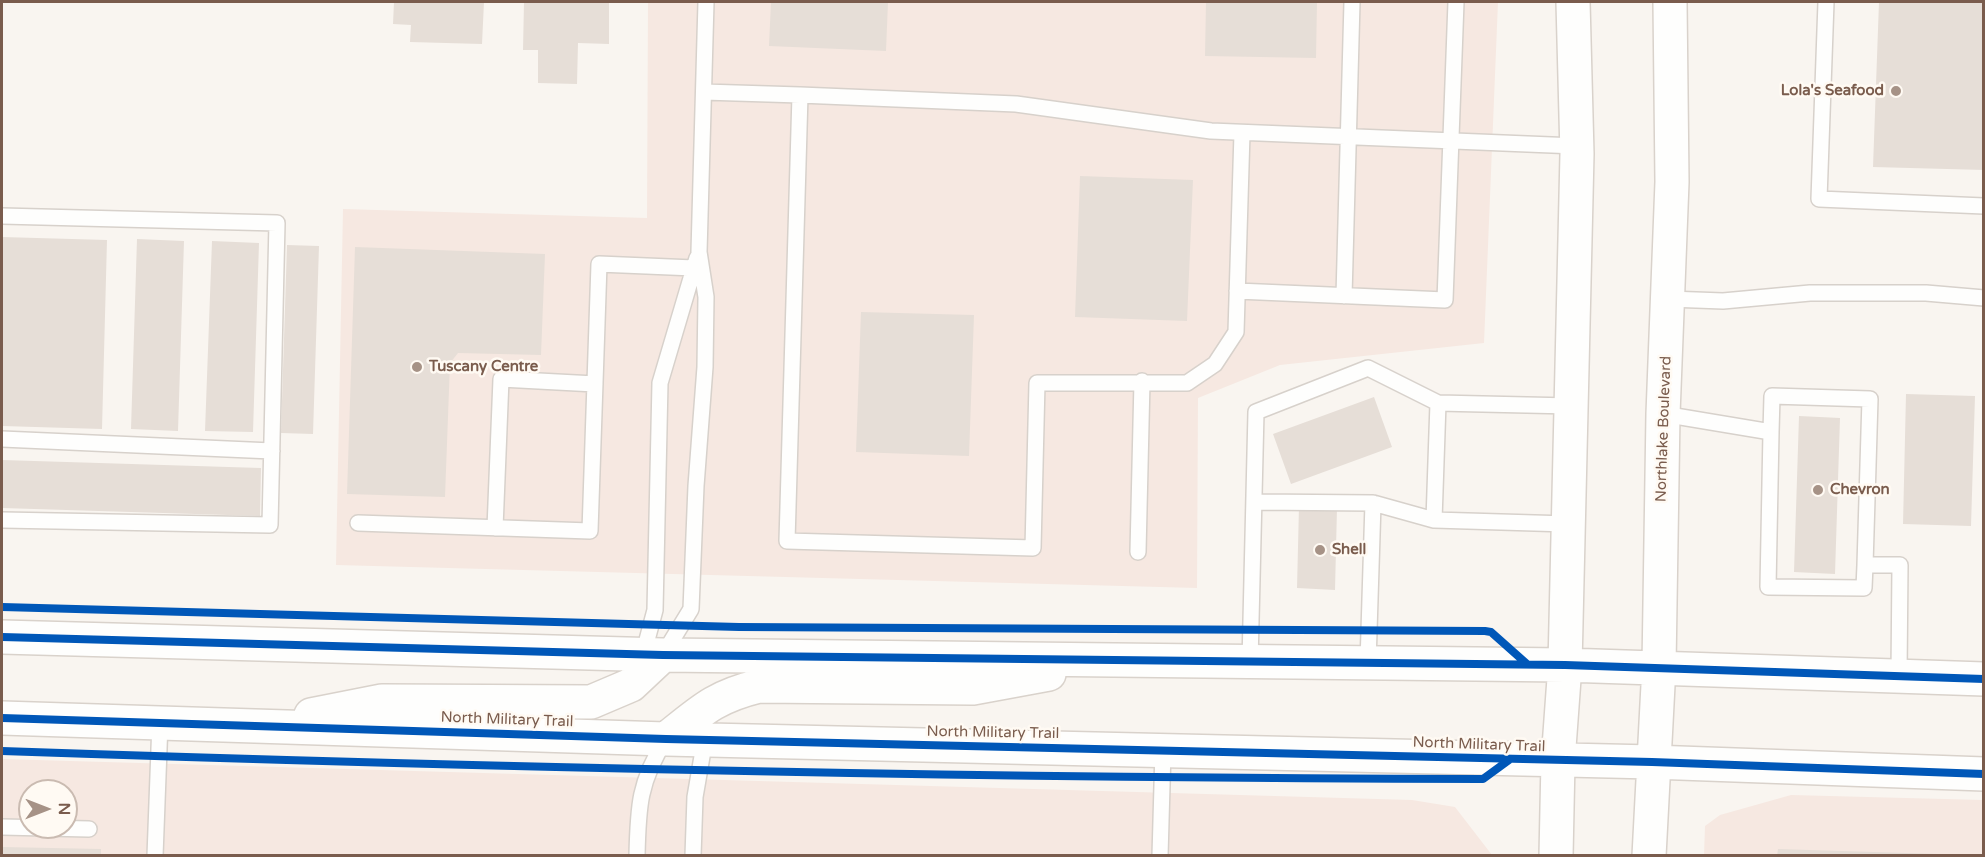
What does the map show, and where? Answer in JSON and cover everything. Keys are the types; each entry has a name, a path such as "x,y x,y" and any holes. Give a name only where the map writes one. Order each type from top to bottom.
{"main road":[{"path":"1556,855 1558,761 1565,664 1571,406 1576,146 1573,2"},
{"name":"Northlake Boulevard","path":"1649,855 1652,762 1659,666 1663,414 1672,182 1670,2"},
{"path":"2,637 653,655 1565,664 1983,679"},
{"path":"242,726 382,700 591,702 631,685 653,655"},
{"path":"666,739 714,702 729,694 759,686 973,688 1121,661"},
{"name":"North Military Trail","path":"2,718 666,739 1652,762 1983,774"}],"lane":[{"path":"653,655 691,609 696,486 705,367 706,297 699,252 706,2"},
{"path":"1344,296 1352,2"},
{"path":"1237,291 1445,300 1456,2"},
{"path":"1826,2 1820,200 1983,206"},
{"path":"704,92 1016,104 1211,131 1242,133 1576,146"},
{"path":"800,95 787,541 1033,548 1037,383 1142,381 1187,383 1215,364 1236,332 1242,133"},
{"path":"2,216 277,223 270,525 2,520"},
{"path":"653,655 660,383 699,252"},
{"path":"358,523 590,531 599,264 694,268"},
{"path":"1669,299 1723,301 1810,293 1903,293 1983,298"},
{"path":"1250,662 1256,412 1368,368 1438,403 1571,406"},
{"path":"495,528 501,379 595,384"},
{"path":"1138,552 1142,381"},
{"path":"1772,396 1870,399 1865,565 1863,588 1768,586 1772,396"},
{"path":"1434,520 1438,403"},
{"path":"1663,414 1771,432"},
{"path":"2,439 272,451"},
{"path":"1255,502 1373,503 1434,520 1568,524"},
{"path":"1368,663 1373,503"},
{"path":"1865,565 1900,565 1899,675"},
{"path":"155,855 160,722"},
{"path":"637,855 638,803 652,761 666,739"},
{"path":"693,855 695,797 705,739"},
{"path":"1160,855 1162,750"},
{"path":"2,827 89,829"}],"shaded area":[{"path":"648,2 1498,2 1484,343 1280,365 1198,398 1197,588 336,565 343,209 647,218"},
{"path":"2,759 1412,800 1455,807 1492,855 2,856"},
{"path":"1791,795 1983,800 1983,855 1704,856 1705,826 1720,815"}],"building":[{"path":"394,2 484,2 482,44 410,42 411,25 393,24"},
{"path":"524,2 609,2 609,44 578,43 577,84 538,83 538,50 523,50"},
{"path":"771,2 888,2 886,51 769,46"},
{"path":"1206,2 1317,2 1316,58 1205,56"},
{"path":"1879,2 1984,2 1984,170 1873,167"},
{"path":"1080,176 1193,180 1187,321 1075,317"},
{"path":"2,237 107,240 102,429 2,426"},
{"path":"137,239 184,241 178,431 131,429"},
{"path":"212,241 259,243 253,432 205,431"},
{"path":"287,245 319,246 313,434 281,433"},
{"path":"355,247 545,254 541,355 458,353 450,363 445,497 347,494"},
{"path":"861,312 974,315 969,456 856,452"},
{"path":"1906,394 1975,396 1971,526 1903,524"},
{"path":"1374,397 1392,447 1291,484 1273,434"},
{"path":"1799,416 1840,418 1835,574 1794,572"},
{"path":"2,460 261,468 260,516 2,508"},
{"path":"1299,506 1337,508 1335,590 1297,588"},
{"path":"2,847 101,849 101,856 2,856"},
{"path":"1778,849 1938,854 1938,856 1777,856"}],"cycle path":[{"path":"2,607 739,627 1485,631 1491,632 1527,664"},
{"path":"2,637 663,655 1565,665 1984,679"},
{"path":"2,718 666,739 1652,762 1984,774"},
{"path":"2,751 742,771 1113,777 1483,779 1509,760"}],"place":[{"name":"Lola's Seafood","path":"1896,91"},
{"name":"Tuscany Centre","path":"417,367"},
{"name":"Chevron","path":"1818,490"},
{"name":"Shell","path":"1320,550"}]}
